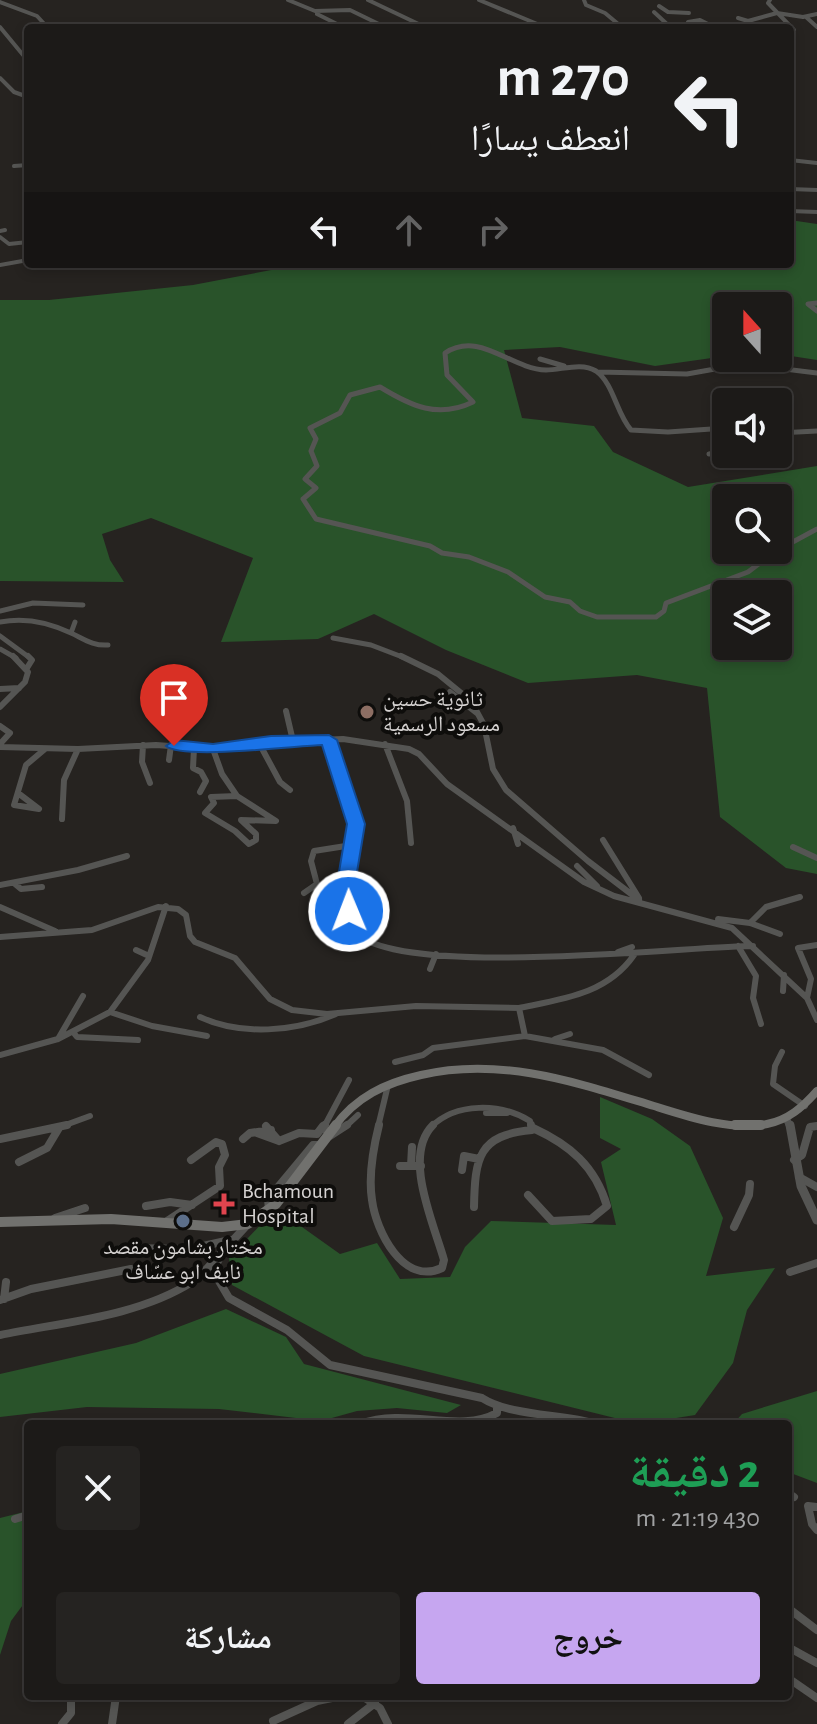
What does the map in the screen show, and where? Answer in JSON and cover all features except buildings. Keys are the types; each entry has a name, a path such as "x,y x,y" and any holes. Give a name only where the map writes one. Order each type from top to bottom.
{"main road":[{"path":"0,1222 52,1219 167,1221 220,1226 248,1224 269,1210 352,1107 388,1085 439,1071 495,1069 563,1080 724,1124 762,1126 787,1120 805,1106 817,1091"}],"street":[{"path":"288,0 315,11 350,10 379,24"},
{"path":"368,0 419,24"},
{"path":"479,0 537,24"},
{"path":"584,0 586,5 604,12 618,24"},
{"path":"770,0 768,3 788,24"},
{"path":"0,2 37,16 44,24"},
{"path":"293,2 337,24"},
{"path":"687,5 689,13"},
{"path":"659,6 666,12 689,13 708,24"},
{"path":"654,12 668,24"},
{"path":"738,18 748,21 777,13 806,17 817,14"},
{"path":"806,17 817,27"},
{"path":"757,19 763,22"},
{"path":"690,24 689,21 719,22"},
{"path":"0,27 16,42 24,58"},
{"path":"0,78 14,92 24,96"},
{"path":"794,160 817,163"},
{"path":"14,166 24,165"},
{"path":"794,189 817,190"},
{"path":"794,211 817,212"},
{"path":"3,234 9,244 24,242"},
{"path":"2,264 24,261"},
{"path":"817,303 809,303 808,306 817,311"},
{"path":"576,367 535,369 485,348 460,345 447,351 446,371 451,380 473,399 470,404 434,414 406,403 380,387 350,395 340,413 310,428 316,439 311,453 317,466 305,479 316,488 303,499 310,514 316,519 430,546 442,553 469,557 508,572 545,597 570,602 580,611 597,617 656,617 664,611 666,603 748,572 759,564"},
{"path":"540,359 550,364 598,372 687,374 743,364 817,373"},
{"path":"598,372 620,417 631,430 712,430"},
{"path":"792,434 817,431"},
{"path":"792,542 817,529"},
{"path":"0,611 33,603 83,605"},
{"path":"0,622 26,618 87,637 95,646 108,645"},
{"path":"71,633 75,622"},
{"path":"0,636 16,643 32,660 27,668 28,677 0,707"},
{"path":"333,638 375,646 417,663 448,681 469,699 481,716 491,765 503,786 583,858 640,902"},
{"path":"0,649 27,668"},
{"path":"0,689 19,688"},
{"path":"450,692 481,716"},
{"path":"286,711 293,741"},
{"path":"0,726 10,733 0,746"},
{"path":"329,740 351,801 355,831 347,888 351,927 359,937 390,949 534,959 611,956 633,951 703,946 754,946"},
{"path":"0,746 78,749 171,743 213,749 259,743 329,740 385,744 419,754 447,784 513,828 558,865 599,889 732,928 807,998 817,1020"},
{"path":"169,760 171,743"},
{"path":"259,743 280,782 290,790"},
{"path":"385,744 411,806 411,843"},
{"path":"143,745 142,762 150,783"},
{"path":"94,757 97,748"},
{"path":"194,748 193,768 201,772 206,781 200,792"},
{"path":"18,793 26,765 45,749"},
{"path":"62,819 64,780 78,749"},
{"path":"213,749 220,769 237,796 268,812 276,821 241,820 256,834 256,840 249,844 235,831 205,813 214,803 211,797 237,796"},
{"path":"513,828 518,844"},
{"path":"345,835 355,831"},
{"path":"603,840 633,884 640,902"},
{"path":"304,893 317,884 311,861 314,851 352,845"},
{"path":"793,847 817,858"},
{"path":"0,885 127,856"},
{"path":"577,866 599,889"},
{"path":"15,884 21,889 42,887"},
{"path":"750,923 766,907 800,897"},
{"path":"0,1055 58,1039 110,1012 149,956 166,906"},
{"path":"0,937 43,930 66,933 104,927 166,906 180,908 188,920 191,938 201,946 233,957 277,1003 310,1012 337,1013 409,1006 519,1008 598,988 622,971 633,951"},
{"path":"0,907 43,930"},
{"path":"359,937 364,931 362,919"},
{"path":"707,919 750,923 780,934"},
{"path":"807,998 811,979 798,948 817,945"},
{"path":"738,946 756,976 753,998 761,1024"},
{"path":"136,950 149,956"},
{"path":"430,969 436,954"},
{"path":"783,991 784,975"},
{"path":"58,1039 83,996"},
{"path":"519,1008 525,1036"},
{"path":"110,1012 152,1026 207,1036"},
{"path":"200,1017 228,1026 276,1028 296,1027 337,1013"},
{"path":"73,1032 77,1037 90,1040 138,1040"},
{"path":"552,1041 570,1034"},
{"path":"395,1062 423,1055 433,1048 525,1036 603,1050 649,1075"},
{"path":"782,1052 775,1066 773,1084 805,1106"},
{"path":"243,1139 250,1133 279,1141 299,1133 317,1134 349,1080"},
{"path":"388,1085 370,1159 372,1205 391,1247 410,1268 424,1273 442,1268 444,1260 412,1147"},
{"path":"445,1106 447,1110 457,1111 494,1108 515,1112 526,1118 533,1128 557,1140 598,1175 607,1206 601,1215 589,1219 552,1221 528,1195"},
{"path":"416,1166 425,1133 440,1119 457,1111"},
{"path":"486,1113 515,1112"},
{"path":"323,1126 325,1141 358,1115"},
{"path":"0,1139 59,1128 90,1116"},
{"path":"787,1120 798,1177 806,1203 817,1220"},
{"path":"794,1160 802,1155 810,1127 817,1126"},
{"path":"19,1162 47,1148 59,1128"},
{"path":"257,1133 268,1128 279,1141"},
{"path":"474,1207 474,1172 485,1140 533,1128"},
{"path":"167,1221 220,1186 219,1167 225,1155 222,1144 216,1142 191,1160"},
{"path":"462,1170 464,1156 479,1159"},
{"path":"400,1166 416,1166"},
{"path":"798,1177 817,1187"},
{"path":"734,1227 749,1195 750,1184"},
{"path":"146,1206 170,1202 192,1205"},
{"path":"52,1219 85,1208"},
{"path":"0,1335 135,1307 165,1297 195,1280 248,1224"},
{"path":"122,1248 208,1248 233,1239"},
{"path":"223,1251 215,1272 229,1298 287,1330 322,1361 457,1395 482,1398 497,1408 582,1420"},
{"path":"790,1272 817,1263"},
{"path":"2,1300 31,1289 131,1269"},
{"path":"2,1300 6,1282"},
{"path":"462,1420 484,1419 497,1413 497,1408"},
{"path":"382,1420 405,1416 433,1420"},
{"path":"817,1507 808,1506 812,1524 817,1530"},
{"path":"15,1519 24,1516"},
{"path":"792,1611 817,1630"},
{"path":"792,1649 817,1663"},
{"path":"792,1681 817,1698"},
{"path":"62,1724 71,1713 71,1700"},
{"path":"112,1724 115,1700"},
{"path":"273,1721 322,1700"},
{"path":"369,1700 375,1703 388,1724"},
{"path":"348,1724 375,1703"}],"green space":[{"path":"794,221 817,224 817,360 792,356 792,292 712,292 712,358 655,366 560,347 504,350 522,418 594,426 613,452 688,487 817,466 817,874 786,868 720,817 707,688 637,675 528,683 446,650 374,614 318,639 221,642 253,558 151,518 102,534 110,560 124,582 0,581 0,300 49,300 193,285 282,268 794,268"},
{"path":"600,1097 652,1119 690,1146 723,1218 706,1276 775,1268 747,1310 733,1363 695,1415 664,1420 623,1420 364,1356 232,1285 229,1258 266,1219 302,1227 340,1254 377,1243 400,1279 450,1277 465,1247 491,1221 616,1225 601,1162 621,1149 600,1138"},
{"path":"226,1309 286,1337 304,1364 461,1405 447,1413 397,1408 357,1411 325,1420 219,1409 87,1407 0,1417 0,1374 136,1343"},
{"path":"817,1391 817,1483 792,1474 792,1420 737,1420 742,1414"},
{"path":"24,1512 24,1603 11,1621 0,1655 0,1518"}],"place":[{"name":"ثانوية حسين مسعود الرسمية","path":"367,712"},
{"name":"Bchamoun Hospital","path":"224,1204"},
{"name":"مختار بشامون مقصد نايف ابو عسّاف","path":"183,1221"}],"route":[{"path":"174,746 213,749 271,742 329,740 356,824 347,878 349,911"}]}
